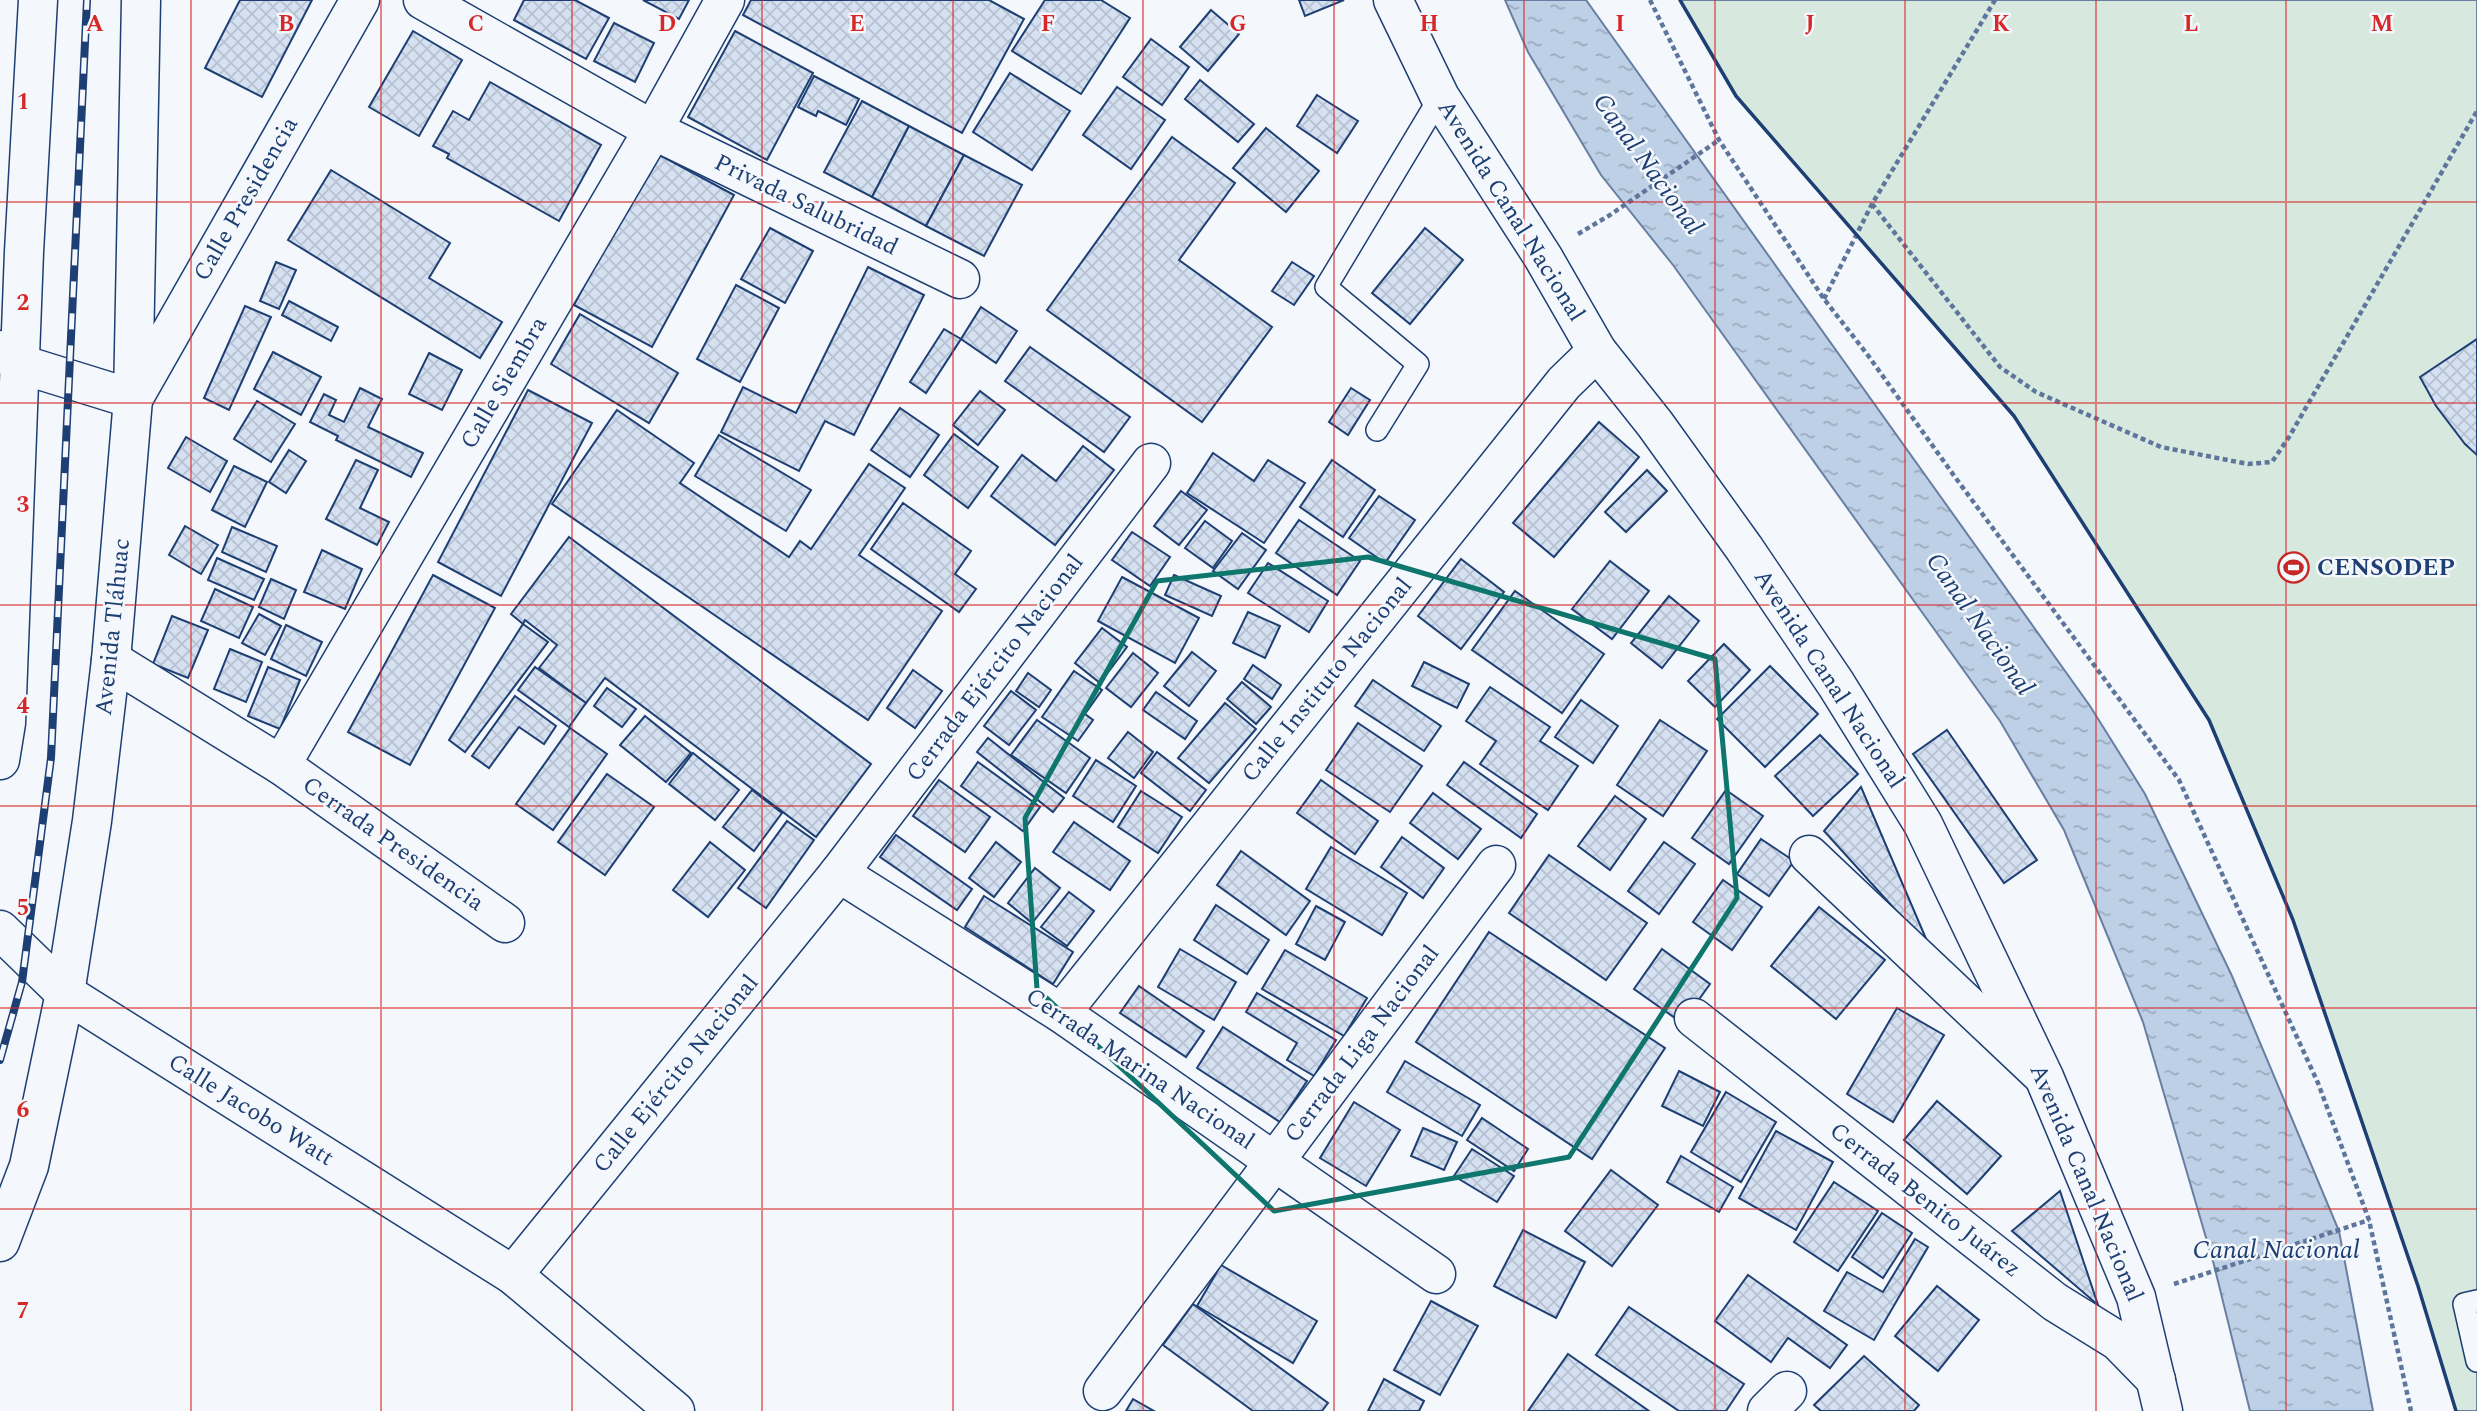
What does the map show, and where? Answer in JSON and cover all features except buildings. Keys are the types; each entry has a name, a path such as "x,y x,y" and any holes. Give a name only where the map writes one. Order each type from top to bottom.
{"street":[{"path":"0,761 6,723 10,357 37,0"},
{"name":"Avenida Tláhuac","path":"0,1242 29,1166 65,993 92,821 111,660 133,399 141,0"},
{"name":"Calle Presidencia","path":"133,399 360,0"},
{"name":"Privada Salubridad","path":"422,0 653,130 960,279"},
{"name":"Calle Siembra","path":"281,765 653,130 725,0"},
{"name":"Avenida Canal Nacional","path":"1393,0 1440,97 1543,257 1597,351 1656,424 1744,548 1836,684 1916,812 2044,1077 2136,1297 2160,1396"},
{"name":"Calle Instituto Nacional","path":"1061,1013 1564,383 1597,351"},
{"path":"10,357 133,399"},
{"name":"Cerrada Ejército Nacional","path":"839,873 1151,463"},
{"path":"111,660 281,765"},
{"name":"Cerrada Presidencia","path":"281,765 505,923"},
{"path":"1809,855 2044,1077"},
{"name":"Cerrada Liga Nacional","path":"1103,1391 1496,865"},
{"name":"Cerrada Marina Nacional","path":"839,873 1061,1013 1436,1274"},
{"name":"Calle Ejército Nacional","path":"513,1275 839,873"},
{"name":"Calle Jacobo Watt","path":"0,930 65,993 513,1275 675,1411"},
{"name":"Cerrada Benito Juárez","path":"1694,1018 2055,1302 2118,1341 2160,1396"}],"lane":[{"path":"1377,430 1418,364 1326,288 1440,97"},
{"path":"2477,1301 2465,1304 2477,1361"}],"path":[{"path":"1650,0 1719,139 1824,299 2179,780 2318,1083 2369,1220 2411,1411"},
{"path":"1824,299 1872,204 1995,0"},
{"path":"1872,204 2000,367 2036,391 2161,447 2248,464 2272,462 2477,111"},
{"path":"1581,232 1610,215 1719,139"},
{"path":"2197,1275 2369,1220"}],"highlighted area":[{"path":"1368,557 1715,659 1737,898 1569,1157 1274,1211 1037,989 1025,818 1157,581"}],"shaded area":[{"name":"CENSODEP","path":"1680,0 2477,0 2477,1411 2456,1411 2418,1286 2293,920 2209,720 2014,416 1736,96"}],"water":[{"name":"Canal Nacional","path":"1505,0 1586,0 2090,706 2145,794 2232,976 2339,1231 2373,1411 2250,1411 2214,1265 2143,1022 2064,830 2000,721 1673,265 1601,175 1528,52"}],"railway":[{"path":"0,1060 22,982 51,758 87,0"}],"wall":[{"path":"1680,0 1736,96 2014,416 2209,720 2293,920 2418,1286 2456,1411"}],"place":[{"name":"CENSODEP","path":"2294,568"}]}
